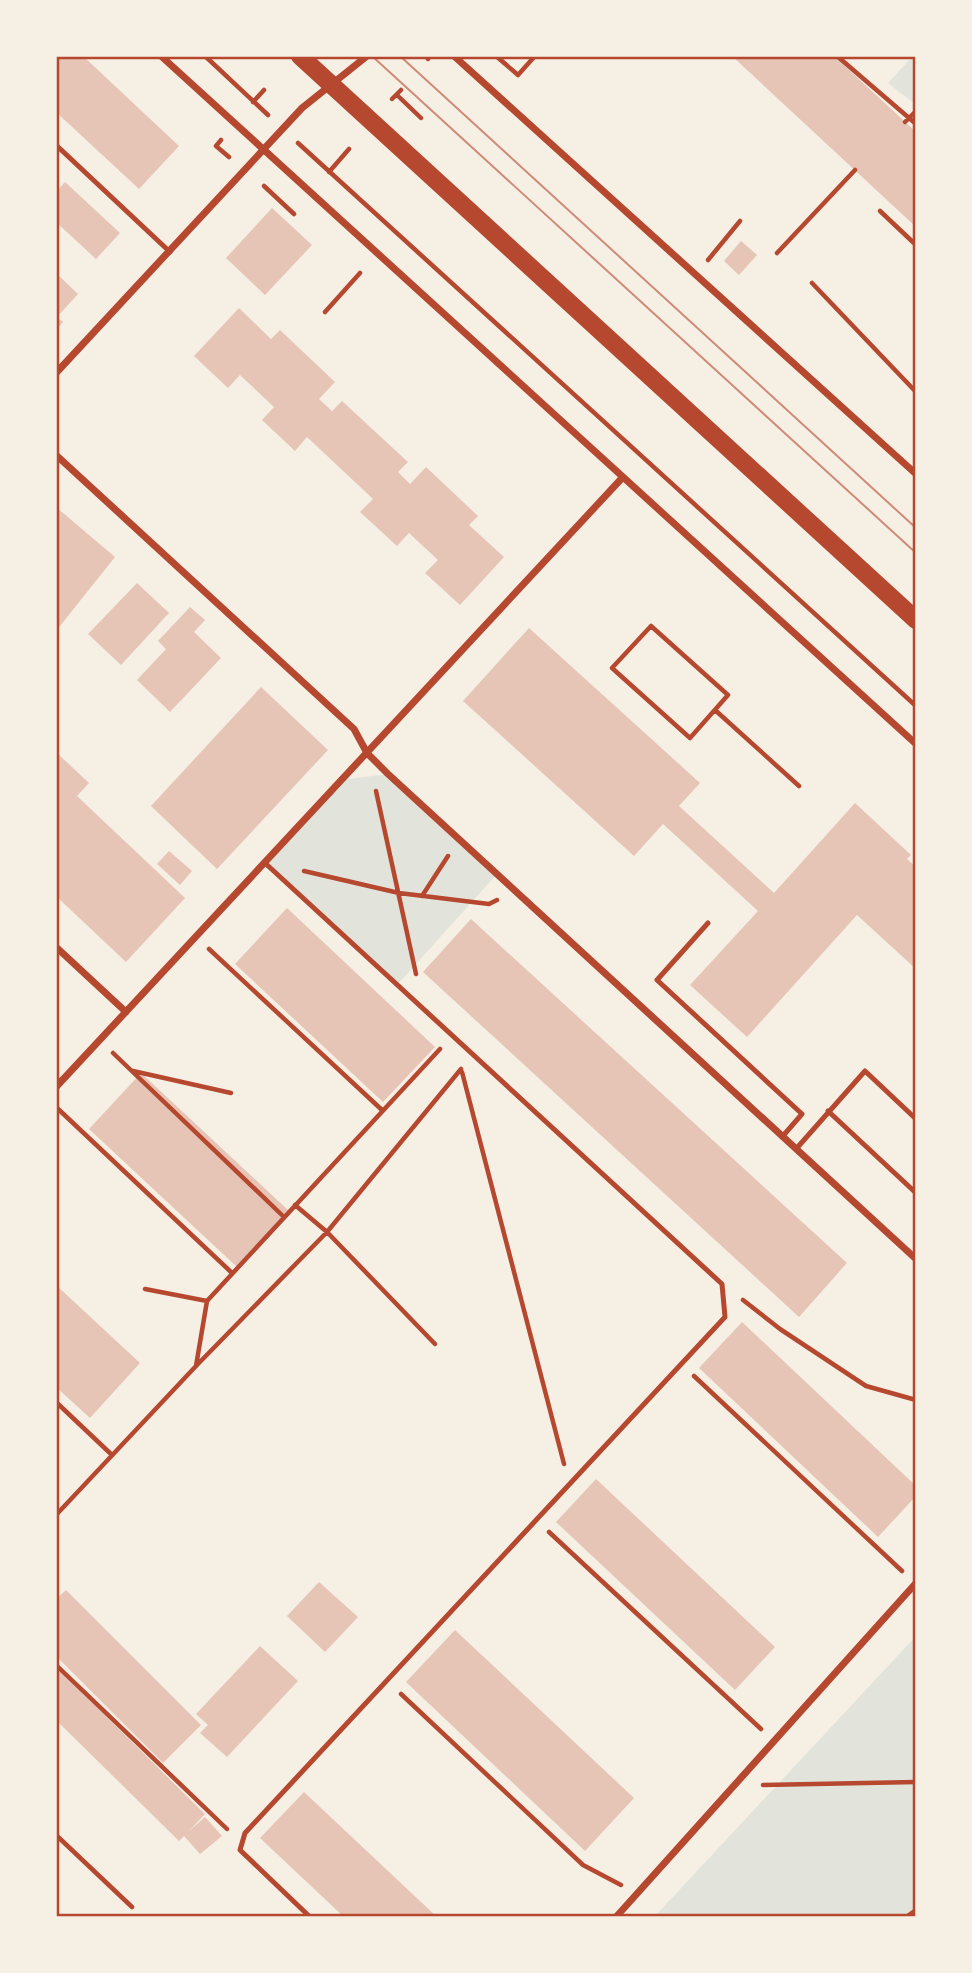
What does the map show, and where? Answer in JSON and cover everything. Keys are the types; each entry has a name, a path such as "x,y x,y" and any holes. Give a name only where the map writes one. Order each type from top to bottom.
{"main road":[{"path":"300,56 916,620"}],"street":[{"path":"161,56 916,744"},
{"path":"56,373 302,108 367,56"},
{"path":"454,56 916,474"},
{"path":"56,455 354,729 367,753 515,892 916,1259"},
{"path":"56,1087 623,477"},
{"path":"56,947 126,1012"},
{"path":"616,1917 916,1583"}],"lane":[{"path":"56,145 170,252"},
{"path":"265,863 722,1284 725,1317 245,1833 241,1847 310,1917"},
{"path":"708,923 657,980 802,1114 782,1137"},
{"path":"796,1149 865,1071 916,1119"},
{"path":"828,1111 916,1193"}],"path":[{"path":"205,56 261,108"},
{"path":"496,56 518,75 535,56"},
{"path":"837,56 907,120 916,124"},
{"path":"254,102 264,90"},
{"path":"397,95 421,118"},
{"path":"907,120 916,111"},
{"path":"221,140 216,146 229,157"},
{"path":"325,177 349,149"},
{"path":"317,160 916,706"},
{"path":"777,253 855,170"},
{"path":"264,186 294,214"},
{"path":"880,211 916,245"},
{"path":"707,260 740,221"},
{"path":"325,312 360,273"},
{"path":"812,283 916,392"},
{"path":"651,626 728,695 715,710 690,738 612,668 651,626"},
{"path":"715,710 799,786"},
{"path":"367,753 424,1008"},
{"path":"422,896 459,839"},
{"path":"265,863 399,893 489,904 515,892"},
{"path":"197,938 382,1110"},
{"path":"196,1366 207,1301 453,1035"},
{"path":"453,1035 569,1485"},
{"path":"99,1041 284,1217"},
{"path":"56,1515 327,1232 461,1069"},
{"path":"131,1071 231,1093"},
{"path":"56,1107 232,1273"},
{"path":"295,1205 327,1232 435,1344"},
{"path":"722,1284 780,1329 866,1386 916,1400"},
{"path":"145,1289 207,1301"},
{"path":"681,1365 916,1583"},
{"path":"56,1402 112,1455"},
{"path":"537,1520 774,1742"},
{"path":"56,1665 241,1847"},
{"path":"386,1680 583,1865 637,1894"},
{"path":"734,1786 916,1782"},
{"path":"56,1835 132,1908"},
{"path":"906,1917 916,1913"}],"shaded area":[{"path":"916,56 916,105 888,83"},
{"path":"388,774 497,874 398,984 265,863 340,780"},
{"path":"916,1636 916,1917 658,1917 656,1915"}],"building":[{"path":"56,56 83,56 179,146 139,189 56,112"},
{"path":"732,56 834,56 916,132 916,227"},
{"path":"65,182 120,233 96,259 56,222 56,192"},
{"path":"272,208 312,245 265,295 226,258"},
{"path":"741,241 757,255 739,275 724,261"},
{"path":"56,273 78,294 57,317 63,322 56,330"},
{"path":"239,308 271,339 280,330 335,382 319,399 332,411 342,401 408,462 398,472 410,484 426,467 478,516 469,525 504,557 460,605 425,573 438,560 409,533 397,546 360,512 373,499 307,437 295,451 262,420 274,407 240,375 228,388 194,356"},
{"path":"56,507 115,557 56,631"},
{"path":"137,583 169,613 121,665 88,634"},
{"path":"190,607 205,620 194,632 221,658 170,712 137,680 166,649 158,641"},
{"path":"529,628 700,783 679,806 774,893 855,803 911,855 907,859 916,867 916,969 857,915 747,1037 690,985 758,911 663,824 634,856 463,701"},
{"path":"261,687 328,750 217,869 151,806"},
{"path":"56,752 89,783 77,796 185,898 126,962 56,896"},
{"path":"169,851 192,871 180,885 157,864"},
{"path":"287,908 435,1047 383,1102 235,964"},
{"path":"471,919 847,1263 799,1317 423,972"},
{"path":"141,1073 289,1211 237,1267 89,1129"},
{"path":"56,1285 140,1363 90,1418 56,1387"},
{"path":"742,1322 916,1486 916,1496 878,1537 699,1368"},
{"path":"596,1479 775,1647 735,1690 556,1522"},
{"path":"319,1582 358,1617 325,1652 287,1616"},
{"path":"66,1590 201,1725 163,1763 56,1656 56,1599"},
{"path":"455,1630 634,1798 585,1851 406,1682"},
{"path":"260,1646 298,1681 227,1757 200,1733 208,1725 196,1714"},
{"path":"56,1667 205,1814 189,1831 205,1817 222,1836 200,1854 184,1836 179,1841 56,1720"},
{"path":"304,1792 437,1917 344,1917 260,1838"}],"tram line":[{"path":"372,56 916,553"},
{"path":"400,56 916,528"}]}
